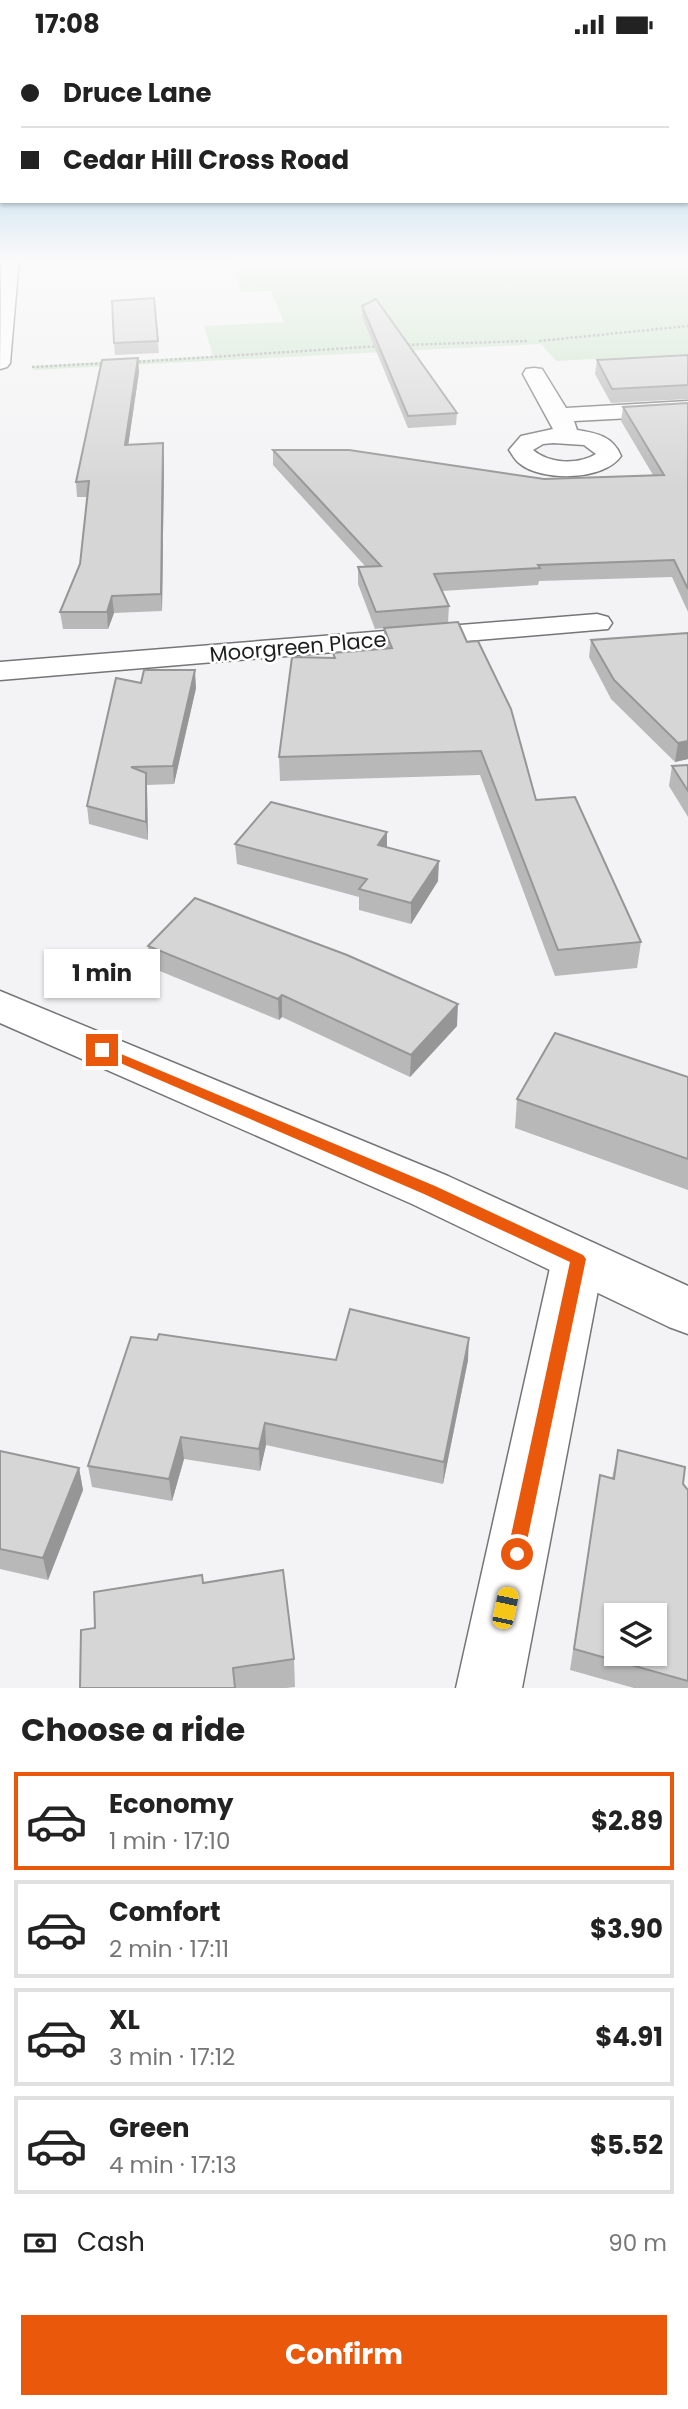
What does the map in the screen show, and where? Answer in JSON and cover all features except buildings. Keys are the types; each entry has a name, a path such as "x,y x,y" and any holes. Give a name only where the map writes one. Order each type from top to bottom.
{"street":[{"path":"0,363 3,335"},
{"path":"534,375 562,425 688,408"},
{"name":"Moorgreen Place","path":"0,671 597,623"},
{"path":"0,1006 430,1190 688,1311"},
{"path":"489,1688 578,1259"}],"path":[{"path":"539,341 609,335"},
{"path":"397,345 528,341"},
{"path":"125,362 384,346"},
{"path":"28,367 111,363"}],"green space":[{"path":"207,335 688,335 688,354 556,361 541,344 34,370 34,366 213,356"}],"route":[{"path":"102,1050 430,1190 578,1259 517,1554"}]}
